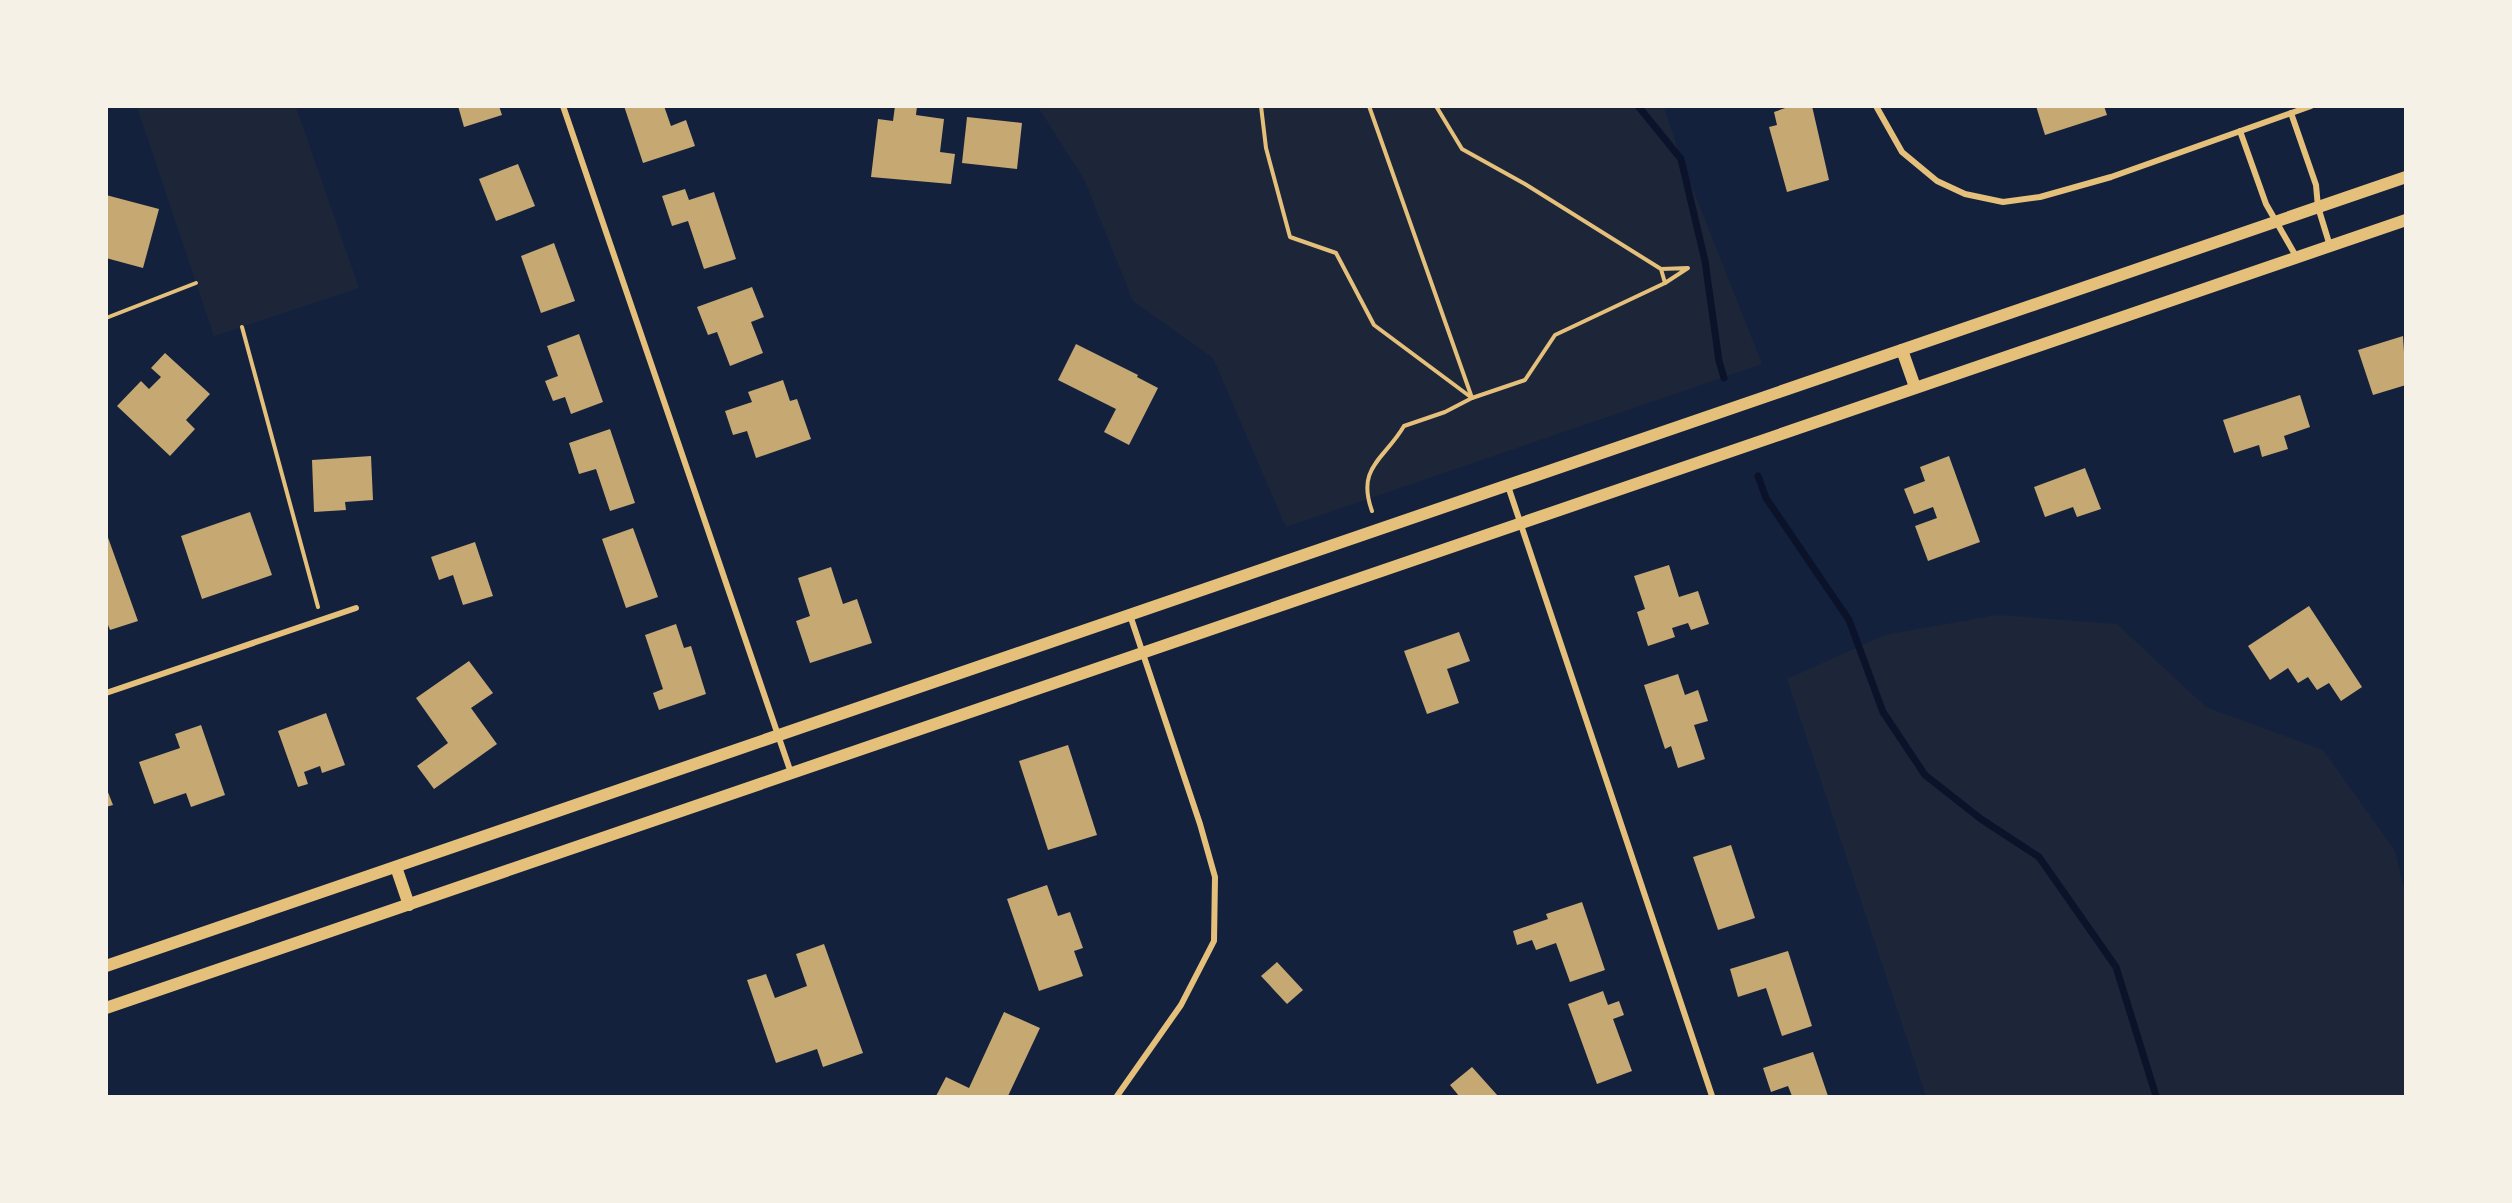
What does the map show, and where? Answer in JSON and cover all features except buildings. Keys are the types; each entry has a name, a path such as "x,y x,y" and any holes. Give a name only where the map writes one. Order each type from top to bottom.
{"main road":[{"path":"106,966 2406,177"},
{"path":"106,1008 2406,220"},
{"path":"1902,350 1915,387"},
{"path":"396,867 409,905"}],"street":[{"path":"563,106 792,774"},
{"path":"1876,106 1902,152 1936,181 1965,194 2003,202 2040,197 2111,177 2311,106"},
{"path":"2291,113 2316,185 2318,207 2330,246"},
{"path":"2240,131 2265,204 2297,258"},
{"path":"1508,485 1712,1096"},
{"path":"106,693 356,608"},
{"path":"1117,1096 1181,1005 1214,941 1215,877 1200,824 1130,615"}],"path":[{"path":"1262,106 1266,148 1290,237 1336,253 1374,325 1472,398"},
{"path":"1369,106 1472,398"},
{"path":"1372,510 1365,492 1368,472 1392,447 1404,426 1445,412 1472,398 1525,380 1556,335 1665,283 1688,267 1661,269 1525,184 1462,149 1436,106"},
{"path":"1661,269 1665,283"},
{"path":"106,318 196,283"},
{"path":"242,327 321,620"}],"shaded area":[{"path":"137,107 296,107 359,288 214,336"},
{"path":"1038,107 1664,107 1681,159 1762,364 1286,527 1213,358 1133,301 1085,181"},
{"path":"1997,615 2117,624 2206,707 2323,750 2395,851 2405,893 2405,1096 1926,1096 1787,679 1885,635"}],"waterway":[{"path":"1638,106 1681,159 1705,261 1719,361 1724,378"},
{"path":"1758,476 1766,498 1849,620 1883,712 1925,775 1981,819 2039,857 2116,967 2156,1096"}]}
